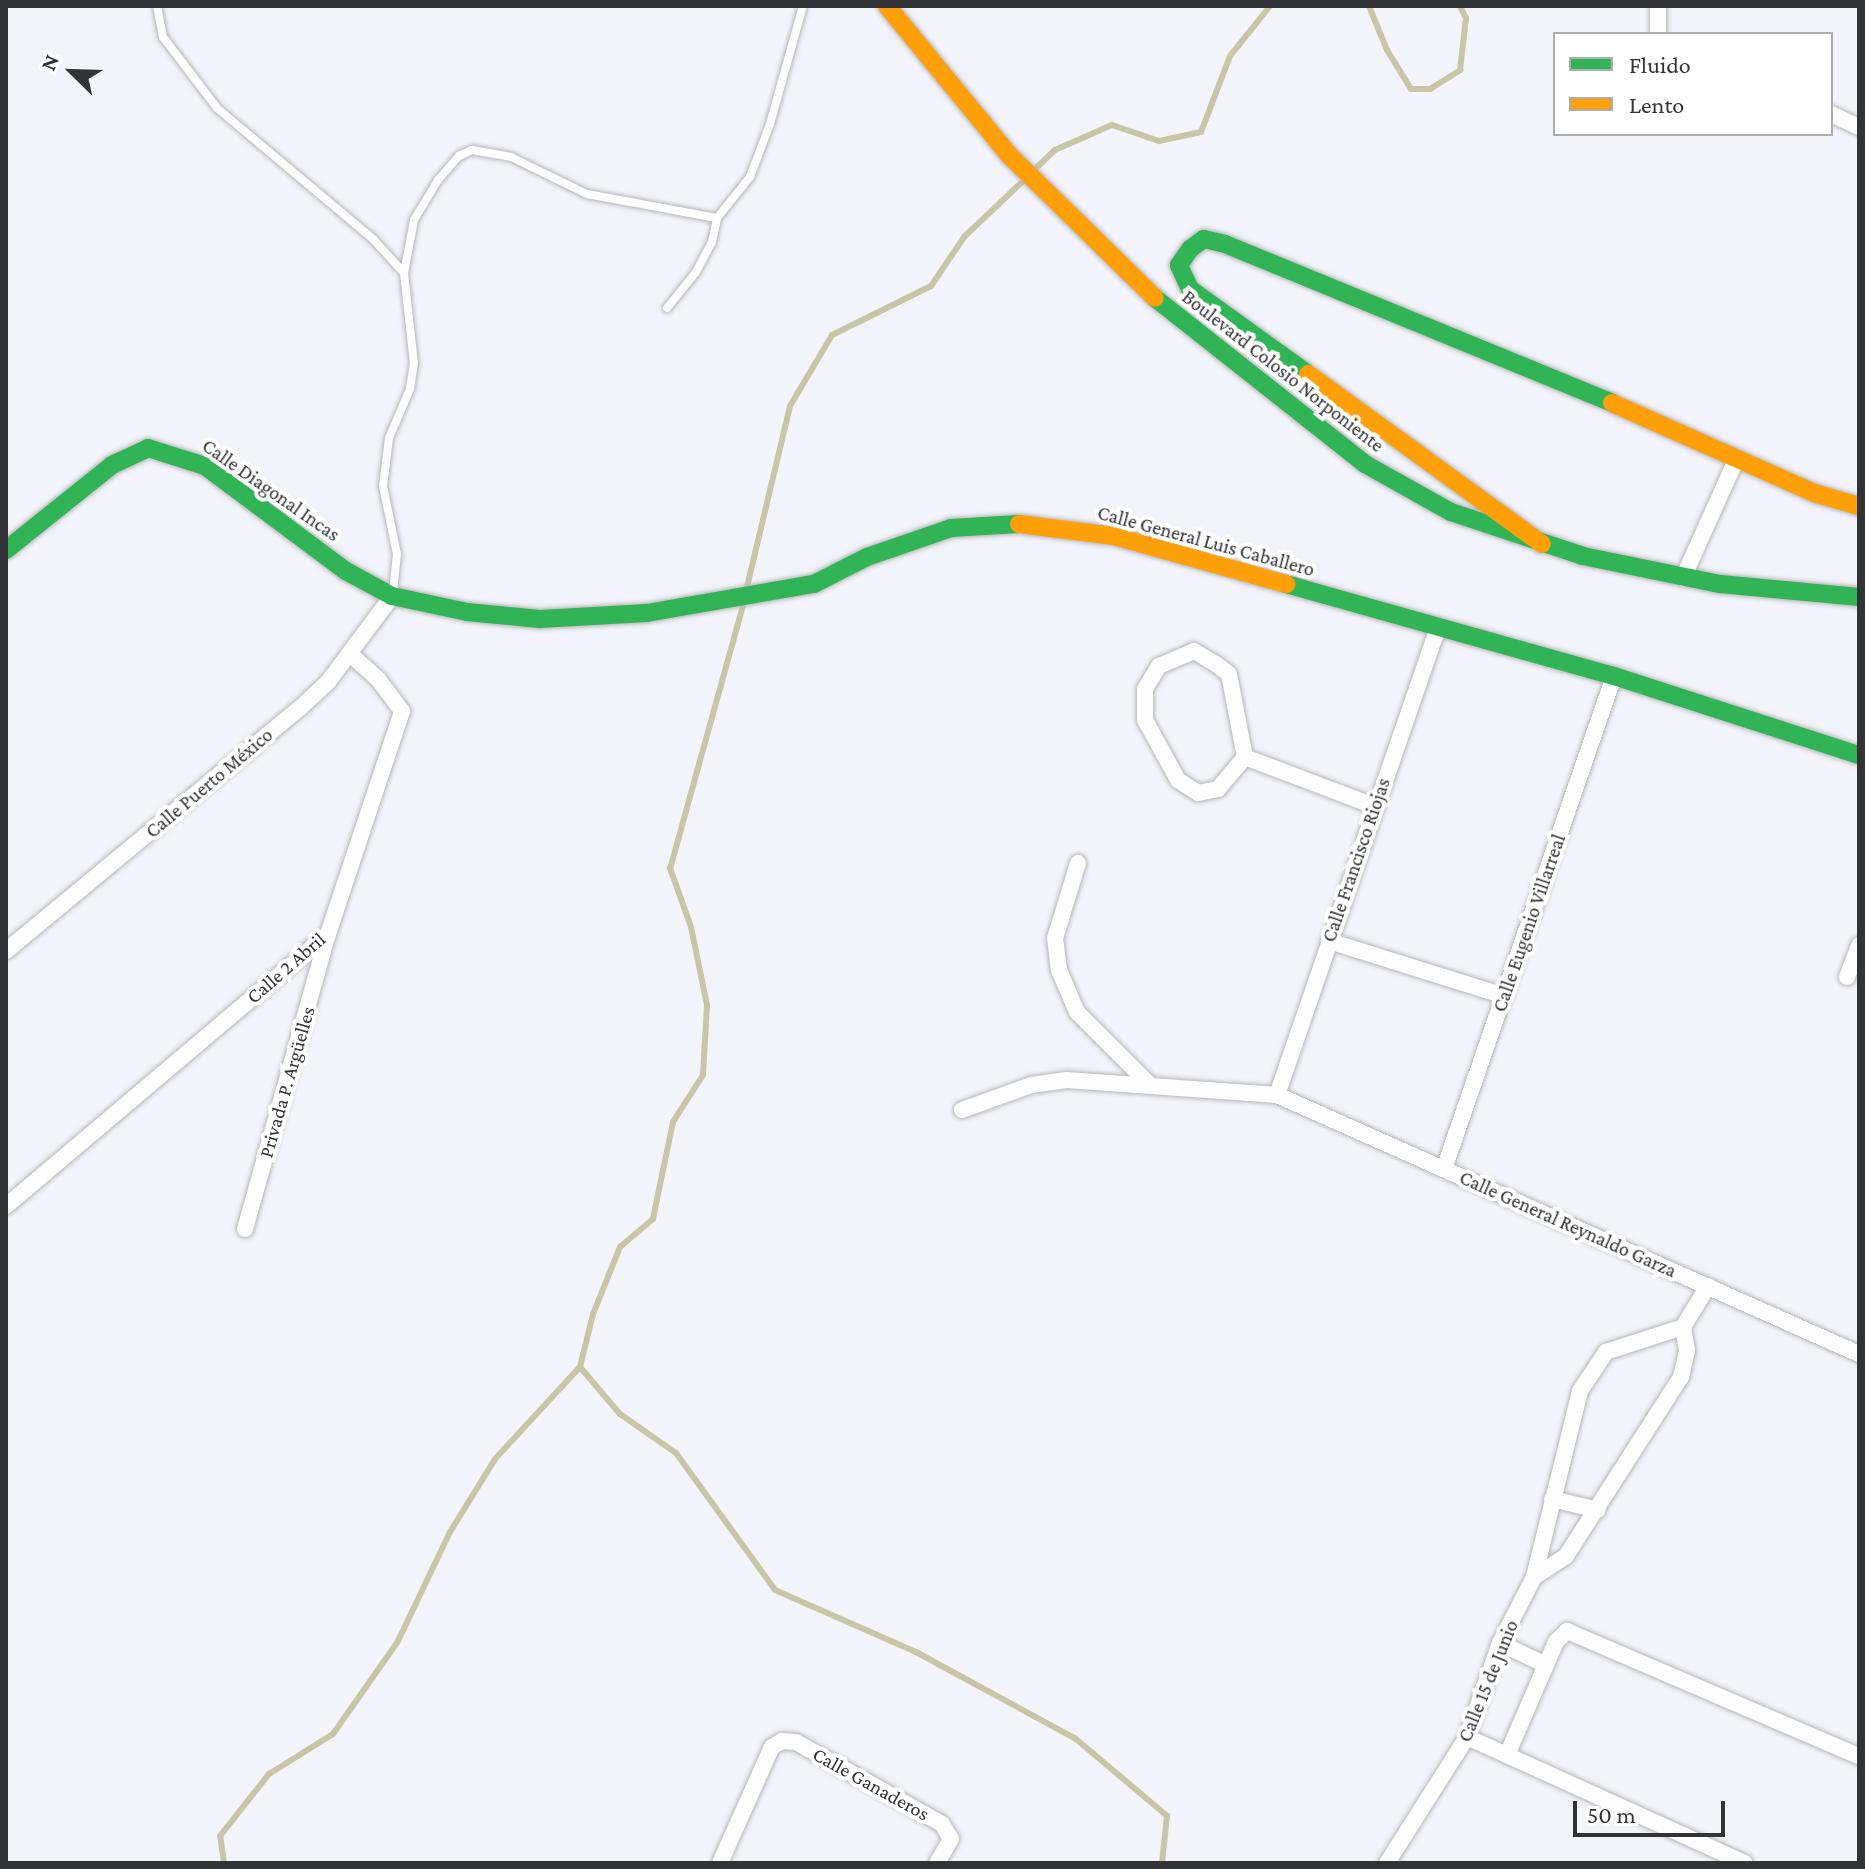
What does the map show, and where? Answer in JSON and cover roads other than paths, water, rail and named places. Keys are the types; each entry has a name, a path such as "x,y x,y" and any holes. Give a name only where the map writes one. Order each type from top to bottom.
{"street":[{"name":"Boulevard Colosio Norponiente","path":"887,6 1009,155 1127,276 1365,464 1451,512 1542,544 1683,578 1767,591 1859,597"},
{"path":"1658,6 1658,32"},
{"path":"1833,115 1859,127"},
{"path":"1542,544 1190,289 1179,265 1190,249 1204,239 1225,244 1531,367 1737,458 1859,506"},
{"name":"Calle Diagonal Incas","path":"6,550 122,459 148,448 164,449 205,466 346,571 392,596"},
{"path":"1683,578 1737,458"},
{"name":"Calle General Luis Caballero","path":"392,596 467,612 540,619 647,613 814,584 867,557 951,528 999,522 1114,536 1614,676 1859,755"},
{"name":"Calle Puerto México","path":"6,951 300,708 349,653 392,596"},
{"name":"Calle Francisco Riojas","path":"1277,1095 1438,627"},
{"path":"1194,651 1229,674 1245,757 1218,789 1198,793 1178,780 1145,720 1145,689 1159,666 1194,651"},
{"name":"Calle 2 Abril","path":"6,1206 328,934 402,711 379,680 349,653"},
{"name":"Calle Eugenio Villarreal","path":"1444,1169 1614,676"},
{"path":"1245,757 1374,806"},
{"path":"1078,863 1055,938 1059,970 1077,1012 1148,1083"},
{"name":"Privada P. Argüelles","path":"245,1229 328,934"},
{"path":"1329,941 1504,996"},
{"path":"1847,977 1859,945"},
{"name":"Calle General Reynaldo Garza","path":"962,1110 1031,1085 1067,1080 1148,1083 1277,1095 1859,1354"},
{"path":"1683,1327 1708,1286"},
{"name":"Calle 15 de Junio","path":"1387,1863 1467,1737 1500,1643 1534,1577 1580,1391 1606,1352 1683,1327 1687,1350 1681,1377 1566,1556 1534,1577"},
{"path":"1552,1499 1598,1510"},
{"path":"1507,1755 1546,1665 1567,1631 1859,1756"},
{"path":"1500,1643 1546,1665"},
{"path":"1467,1737 1745,1863"},
{"name":"Calle Ganaderos","path":"720,1863 772,1747 782,1741 796,1742 928,1814 951,1839 937,1863"}],"lane":[{"path":"157,6 163,37 217,108 373,239 404,273"},
{"path":"667,308 696,272 717,218 750,177 770,124 799,7"},
{"path":"392,596 397,554 383,486 389,438 410,389 414,363 404,273 414,220 438,180 459,156 472,150 511,157 587,194 717,218"}],"waterway":[{"path":"1032,172 1055,150 1112,125 1159,141 1201,132 1230,56 1270,6"},
{"path":"1369,6 1387,50 1411,89 1430,89 1460,70 1466,18 1460,6"},
{"path":"746,591 790,406 832,335 931,286 964,237 1024,180"},
{"path":"744,602 670,868 691,927 707,1005 703,1075 673,1122 653,1219 620,1247 593,1314 580,1367 620,1414 676,1453 775,1590 916,1652 1076,1739 1167,1816 1162,1863"},
{"path":"224,1863 220,1836 269,1774 333,1734 398,1641 450,1532 495,1459 580,1367"}]}
